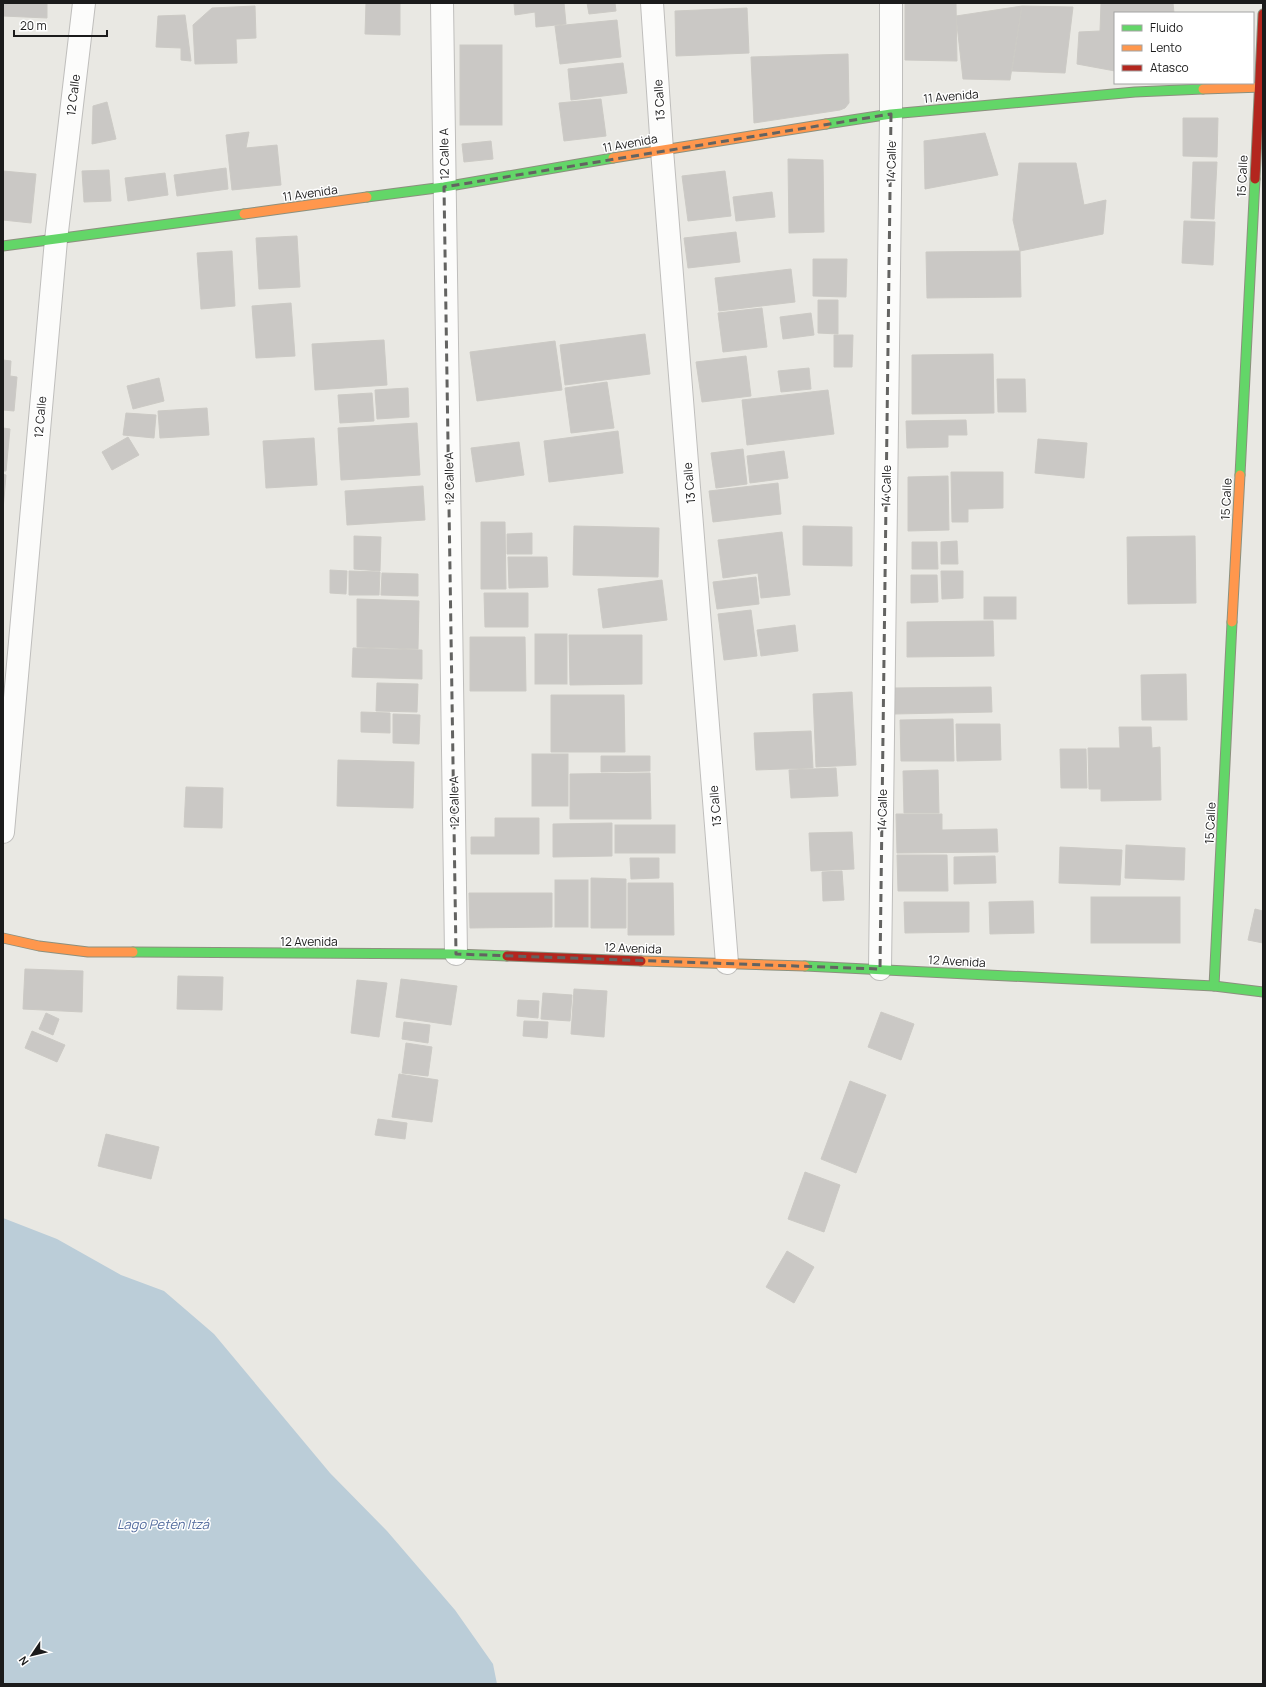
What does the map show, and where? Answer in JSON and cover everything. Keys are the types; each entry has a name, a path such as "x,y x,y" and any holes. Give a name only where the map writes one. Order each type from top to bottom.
{"street":[{"name":"12 Calle","path":"3,832 56,240 84,3"},
{"name":"12 Calle A","path":"442,3 456,954"},
{"name":"13 Calle","path":"652,3 662,150 727,963"},
{"name":"14 Calle","path":"880,969 891,114 891,3"},
{"name":"15 Calle","path":"1214,986 1261,87 1263,14"},
{"name":"11 Avenida","path":"3,246 444,187 662,150 891,114 1135,92 1261,87"},
{"name":"12 Avenida","path":"3,938 39,946 88,952 456,954 727,963 880,969 1214,986 1263,992"}],"highlighted area":[{"path":"891,114 880,969 456,954 444,187"}],"water":[{"name":"Lago Petén Itzá","path":"3,1218 57,1239 121,1275 164,1291 214,1334 330,1473 387,1531 455,1610 493,1664 497,1684 3,1684"}],"building":[{"path":"3,3 47,3 47,18 3,16"},
{"path":"366,3 400,3 400,35 365,34"},
{"path":"514,3 564,3 566,24 536,27 535,12 515,15"},
{"path":"587,3 615,3 616,11 589,14"},
{"path":"905,3 956,3 957,61 905,60"},
{"path":"1101,3 1173,3 1174,12 1114,12 1114,71 1077,64 1079,32 1100,31"},
{"path":"255,6 256,38 236,39 237,63 195,64 193,25 212,8"},
{"path":"1022,6 1010,80 963,79 956,16"},
{"path":"1022,6 1073,7 1065,73 1012,71"},
{"path":"747,8 749,53 676,56 675,11"},
{"path":"185,15 191,61 181,60 181,48 156,47 158,16"},
{"path":"617,20 621,57 560,64 555,26"},
{"path":"460,45 502,45 502,125 460,125"},
{"path":"848,54 849,103 845,108 754,123 751,57"},
{"path":"623,63 627,93 571,100 568,69"},
{"path":"601,99 606,136 564,141 559,103"},
{"path":"107,102 116,139 92,144 93,106"},
{"path":"1183,118 1218,118 1217,157 1183,156"},
{"path":"249,132 246,148 277,145 281,185 232,190 226,135"},
{"path":"985,133 998,175 925,189 924,141"},
{"path":"491,141 493,159 464,162 462,144"},
{"path":"788,159 823,160 824,232 789,233"},
{"path":"1193,162 1217,162 1214,219 1191,218"},
{"path":"1019,163 1076,163 1084,205 1106,200 1103,234 1020,251 1013,220"},
{"path":"226,168 228,189 177,196 174,175"},
{"path":"109,170 111,201 84,202 82,171"},
{"path":"3,171 36,174 31,223 3,220"},
{"path":"725,171 731,216 688,221 682,176"},
{"path":"165,173 168,195 128,201 125,178"},
{"path":"772,192 775,217 736,221 733,197"},
{"path":"1184,221 1215,222 1213,265 1182,263"},
{"path":"736,232 740,262 688,268 684,238"},
{"path":"297,236 300,287 259,289 256,238"},
{"path":"232,251 235,306 201,309 197,253"},
{"path":"1020,251 1021,297 927,298 926,252"},
{"path":"813,259 847,259 846,297 813,296"},
{"path":"791,269 795,302 719,311 715,278"},
{"path":"818,300 838,300 838,334 818,333"},
{"path":"291,303 295,356 256,358 252,306"},
{"path":"762,308 767,347 723,352 718,313"},
{"path":"811,313 814,335 783,339 780,317"},
{"path":"645,334 650,374 565,385 560,345"},
{"path":"834,335 853,335 852,367 834,367"},
{"path":"384,340 387,385 315,390 312,344"},
{"path":"555,341 562,390 477,401 470,352"},
{"path":"993,354 994,413 912,414 912,355"},
{"path":"746,356 751,396 702,402 696,362"},
{"path":"3,360 11,361 10,376 17,377 14,411 3,410"},
{"path":"809,368 811,389 781,392 778,371"},
{"path":"159,378 164,401 133,409 127,386"},
{"path":"997,379 1025,379 1026,412 998,412"},
{"path":"607,382 614,428 571,433 565,388"},
{"path":"408,388 409,417 377,419 375,390"},
{"path":"828,390 834,434 747,445 742,400"},
{"path":"372,393 374,421 340,423 338,395"},
{"path":"207,408 209,435 160,438 158,411"},
{"path":"126,413 156,415 154,438 123,435"},
{"path":"966,420 967,435 948,435 948,447 907,448 906,421"},
{"path":"417,423 420,475 341,480 338,428"},
{"path":"3,428 10,429 6,471 3,471"},
{"path":"618,431 623,473 549,482 544,441"},
{"path":"128,437 139,455 112,470 102,452"},
{"path":"314,438 317,485 266,488 263,441"},
{"path":"1038,439 1087,443 1084,478 1035,473"},
{"path":"519,442 524,475 476,482 471,448"},
{"path":"743,449 747,484 716,488 711,453"},
{"path":"784,451 788,478 750,483 747,456"},
{"path":"951,472 1003,472 1003,508 968,509 968,522 952,522"},
{"path":"3,474 6,475 3,510"},
{"path":"948,476 949,530 908,531 908,477"},
{"path":"778,483 781,514 713,522 709,491"},
{"path":"423,486 425,520 347,525 345,491"},
{"path":"481,522 505,522 506,589 481,589"},
{"path":"574,526 659,528 658,577 573,575"},
{"path":"803,526 852,527 852,566 803,565"},
{"path":"782,532 790,595 761,598 758,573 723,578 718,540"},
{"path":"532,533 532,554 507,554 507,534"},
{"path":"354,536 381,537 380,571 354,569"},
{"path":"1195,536 1196,603 1128,604 1127,537"},
{"path":"957,541 958,564 941,564 941,542"},
{"path":"912,542 937,542 938,569 912,569"},
{"path":"508,557 547,557 548,587 509,588"},
{"path":"330,570 347,571 346,594 330,593"},
{"path":"349,571 380,572 379,595 349,595"},
{"path":"941,571 963,571 963,598 942,599"},
{"path":"382,573 418,574 418,596 381,595"},
{"path":"911,575 937,575 938,602 911,603"},
{"path":"756,577 759,604 717,609 713,582"},
{"path":"662,580 667,620 603,628 598,589"},
{"path":"484,593 528,593 528,627 485,627"},
{"path":"984,597 1016,597 1016,619 984,619"},
{"path":"357,599 419,601 418,649 357,647"},
{"path":"751,610 757,656 724,660 718,614"},
{"path":"993,621 994,656 907,657 907,622"},
{"path":"795,625 798,651 761,656 757,630"},
{"path":"535,634 567,634 567,684 535,684"},
{"path":"569,635 642,635 642,684 570,685"},
{"path":"470,637 525,637 526,691 470,691"},
{"path":"353,648 422,650 422,679 352,677"},
{"path":"1186,674 1187,720 1142,720 1141,675"},
{"path":"377,683 418,684 417,712 376,711"},
{"path":"991,687 992,712 894,714 893,688"},
{"path":"852,692 856,765 816,767 813,694"},
{"path":"551,695 624,695 625,752 551,752"},
{"path":"361,712 390,713 390,733 361,732"},
{"path":"393,714 420,715 419,744 393,743"},
{"path":"953,719 954,761 901,761 900,720"},
{"path":"956,724 1000,724 1001,760 957,761"},
{"path":"1119,727 1151,727 1152,748 1160,747 1161,800 1101,801 1101,789 1089,789 1088,748 1120,748"},
{"path":"811,731 813,768 756,770 754,733"},
{"path":"1060,749 1086,749 1087,788 1061,788"},
{"path":"532,754 568,754 568,806 532,806"},
{"path":"601,756 650,756 650,771 601,772"},
{"path":"338,760 414,762 413,808 337,806"},
{"path":"836,768 838,796 791,798 789,770"},
{"path":"938,770 939,813 904,813 903,771"},
{"path":"650,773 651,819 570,819 570,774"},
{"path":"186,787 223,788 222,828 184,827"},
{"path":"896,814 942,814 942,830 997,829 998,852 897,853"},
{"path":"495,818 539,818 539,854 471,854 471,837 495,837"},
{"path":"612,823 612,856 553,857 553,824"},
{"path":"615,825 675,825 675,853 615,853"},
{"path":"852,832 854,869 811,871 809,833"},
{"path":"1126,845 1185,848 1184,880 1125,878"},
{"path":"1060,847 1122,850 1120,885 1059,883"},
{"path":"897,855 947,855 948,891 898,891"},
{"path":"995,856 996,883 954,884 954,857"},
{"path":"630,858 659,858 659,878 631,879"},
{"path":"842,871 844,900 823,901 822,872"},
{"path":"591,878 626,879 626,928 591,928"},
{"path":"555,880 588,880 588,927 555,927"},
{"path":"628,883 673,883 674,935 628,935"},
{"path":"469,893 552,893 552,927 470,928"},
{"path":"1091,897 1180,897 1180,943 1091,943"},
{"path":"1033,901 1034,933 990,934 989,902"},
{"path":"904,902 969,902 969,932 905,933"},
{"path":"1255,909 1263,911 1263,943 1248,940"},
{"path":"25,969 83,971 82,1012 23,1009"},
{"path":"178,976 223,977 222,1010 177,1009"},
{"path":"401,979 457,986 451,1025 396,1017"},
{"path":"357,980 387,983 379,1037 351,1033"},
{"path":"574,989 607,991 604,1037 571,1034"},
{"path":"543,993 572,995 570,1021 541,1019"},
{"path":"518,1000 539,1001 538,1018 517,1016"},
{"path":"881,1012 914,1024 901,1060 868,1047"},
{"path":"46,1013 59,1019 53,1035 39,1029"},
{"path":"524,1021 548,1022 547,1038 523,1036"},
{"path":"404,1022 430,1025 428,1043 402,1039"},
{"path":"32,1031 65,1045 57,1062 25,1048"},
{"path":"406,1043 432,1047 428,1076 402,1073"},
{"path":"399,1074 438,1080 432,1122 392,1117"},
{"path":"850,1081 886,1095 856,1173 821,1159"},
{"path":"378,1119 407,1123 405,1139 375,1135"},
{"path":"106,1134 159,1147 151,1179 98,1166"},
{"path":"805,1172 840,1185 824,1232 788,1219"},
{"path":"787,1251 814,1267 794,1303 766,1287"}],"traffic: fast":[{"path":"826,124 891,114 1135,92 1203,89"},
{"path":"367,197 444,187 613,158"},
{"path":"1240,475 1255,179"},
{"path":"3,246 244,214"},
{"path":"1214,986 1232,622"},
{"path":"133,952 456,954 507,956"},
{"path":"805,966 1214,986 1263,992"}],"traffic: slow":[{"path":"1203,89 1263,87"},
{"path":"613,158 826,124"},
{"path":"244,214 367,197"},
{"path":"1232,622 1240,475"},
{"path":"3,938 39,946 88,952 133,952"},
{"path":"641,961 805,966"}],"traffic: jam":[{"path":"1255,179 1263,14"},
{"path":"507,956 641,961"}]}
